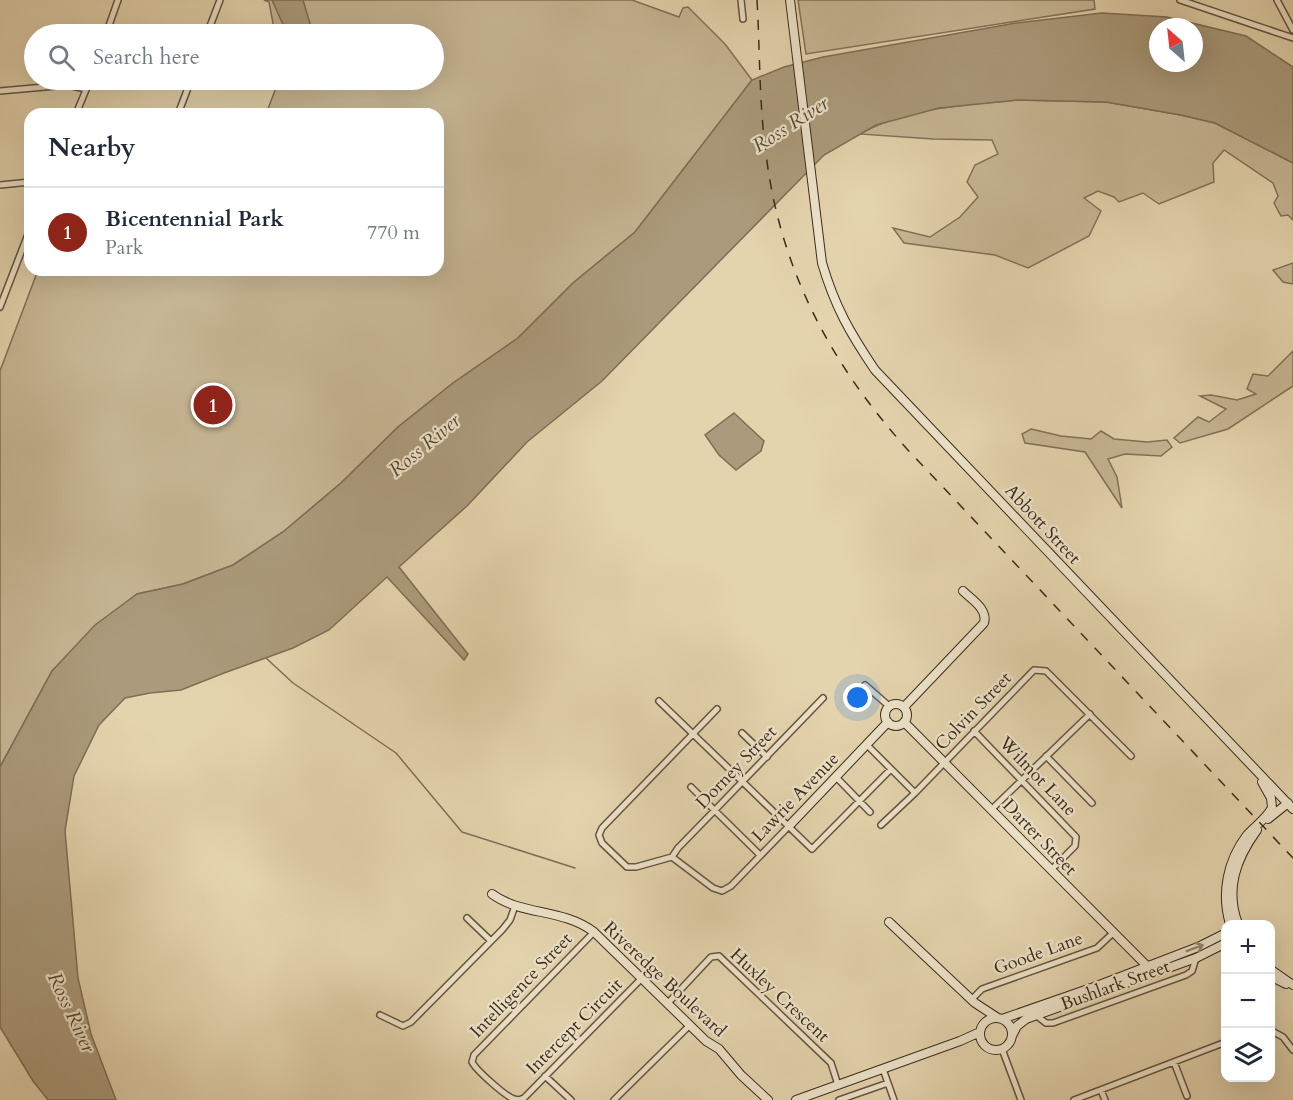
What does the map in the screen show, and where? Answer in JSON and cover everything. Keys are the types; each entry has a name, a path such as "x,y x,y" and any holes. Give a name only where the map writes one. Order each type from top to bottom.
{"street":[{"path":"110,24 118,0"},
{"path":"211,24 220,0"},
{"path":"741,0 743,19"},
{"name":"Abbott Street","path":"790,0 822,263 841,316 875,370 1290,806"},
{"path":"1180,0 1293,38"},
{"path":"1277,0 1293,30"},
{"path":"0,92 24,89"},
{"path":"78,108 86,90"},
{"path":"180,108 187,90"},
{"path":"0,185 24,183"},
{"path":"0,307 24,244"},
{"path":"0,280 9,283"},
{"path":"904,707 984,623 983,610 963,591"},
{"name":"Colvin Street","path":"881,825 1031,672 1039,669 1046,671 1089,714"},
{"path":"866,685 889,706"},
{"name":"Dorney Street","path":"672,858 678,848 823,698"},
{"path":"660,701 812,849 891,769"},
{"path":"896,704 904,707 907,715 904,722 895,726 888,722 885,712 889,706 896,704"},
{"path":"672,858 627,867 602,843 599,835 602,828 717,709"},
{"path":"992,809 1089,714 1131,756"},
{"name":"Lawrie Avenue","path":"672,858 713,888 722,891 731,886 888,722"},
{"name":"Darter Street","path":"904,722 1114,932 1147,966 1150,975"},
{"name":"Wilmot Lane","path":"974,731 1076,837 1075,846 1052,869"},
{"path":"742,733 766,757"},
{"path":"867,745 915,792"},
{"path":"1046,756 1092,804"},
{"path":"1229,920 1225,895 1232,863 1245,838 1272,808 1270,798 1256,772"},
{"path":"836,777 870,812"},
{"path":"691,787 760,855"},
{"path":"1237,920 1232,891 1239,859 1262,825 1290,806"},
{"name":"Riveredge Boulevard","path":"492,894 503,902 515,906 580,922 594,932 706,1041 719,1049 741,1075 768,1100"},
{"path":"380,1015 403,1026 411,1022 507,925 515,906"},
{"path":"467,918 490,941"},
{"path":"890,922 974,1001 1010,1024 1013,1034"},
{"name":"Intelligence Street","path":"472,1062 474,1055 594,932"},
{"name":"Goode Lane","path":"974,1001 982,989 1097,948 1114,932"},
{"path":"796,1100 960,1041 982,1028 992,1018 1000,1018 1094,987 1207,944 1221,936"},
{"path":"960,1041 982,1043 989,1048 1002,1049 1009,1044 1021,1023 1197,958 1221,947"},
{"name":"Huxley Crescent","path":"668,1003 711,957 720,956 831,1063 838,1084"},
{"name":"Bushlark Street","path":"1037,1016 1046,1023 1051,1023 1096,1008 1186,975 1192,971 1197,958"},
{"path":"1275,973 1293,986"},
{"name":"Intercept Circuit","path":"472,1062 477,1069 515,1100 524,1098 642,978"},
{"path":"1275,978 1293,986"},
{"path":"974,1001 981,1013 982,1043"},
{"path":"614,1100 690,1025"},
{"path":"1275,1032 1284,1037 1293,1050"},
{"path":"1074,1100 1221,1044"},
{"path":"1002,1049 1021,1100"},
{"path":"1174,1062 1187,1096"},
{"path":"883,1069 894,1100"},
{"path":"545,1076 571,1100"},
{"path":"839,1100 888,1083"},
{"path":"1101,1090 1106,1100"}],"shaded area":[{"path":"264,0 632,0 679,17 683,8 688,7 725,44 752,80 635,232 573,283 518,338 453,383 398,427 341,483 283,532 233,565 183,584 137,594 52,671 0,767 0,371 36,276 444,276 444,108 268,108 275,90 444,90 444,24 273,24 269,2"},
{"path":"798,0 1094,0 1095,9 806,54"},
{"path":"1018,100 1106,102 1215,123 1293,163 1293,220 1288,215 1281,216 1274,203 1278,196 1273,183 1224,150 1213,163 1214,182 1159,204 1143,193 1119,202 1114,197 1098,191 1084,198 1101,211 1089,236 1028,268 995,255 904,243 893,228 930,237 960,217 978,197 967,182 975,165 998,154 992,140 860,134 897,118 917,113 957,106"},
{"path":"1293,263 1293,284 1283,282 1273,270"},
{"path":"1293,351 1293,386 1228,429 1180,443 1174,438 1198,417 1209,422 1226,409 1200,396 1211,395 1237,400 1256,394 1247,389 1253,374 1268,376"},
{"path":"1031,429 1061,436 1091,439 1101,431 1114,439 1147,442 1167,440 1172,447 1161,456 1125,454 1108,459 1117,477 1122,508 1085,452 1025,443 1022,434"}],"water":[{"path":"272,0 303,0 310,24 283,24"},
{"name":"Ross River","path":"1102,13 1167,17 1171,18 1149,18 1149,72 1203,72 1203,26 1246,36 1293,67 1293,163 1215,123 1181,115 1106,102 1018,100 939,108 876,125 824,155 602,381 527,442 468,505 399,567 468,654 464,660 387,577 329,630 293,648 181,690 125,698 99,725 74,776 65,831 78,978 91,1034 116,1100 48,1100 33,1081 0,1027 0,767 52,671 95,625 137,594 183,584 233,565 283,532 341,483 398,427 453,383 518,338 573,283 635,232 752,80 784,67 823,57 1016,23"},
{"path":"734,413 764,441 761,451 736,470 719,455 705,435"}],"waterway":[{"path":"266,658 293,683 396,753 462,832 575,868"}],"railway":[{"path":"757,0 762,116 773,196 783,237 796,275 832,348 854,383 907,449 1293,858"}],"place":[{"name":"Bicentennial Park","path":"213,405"}]}
